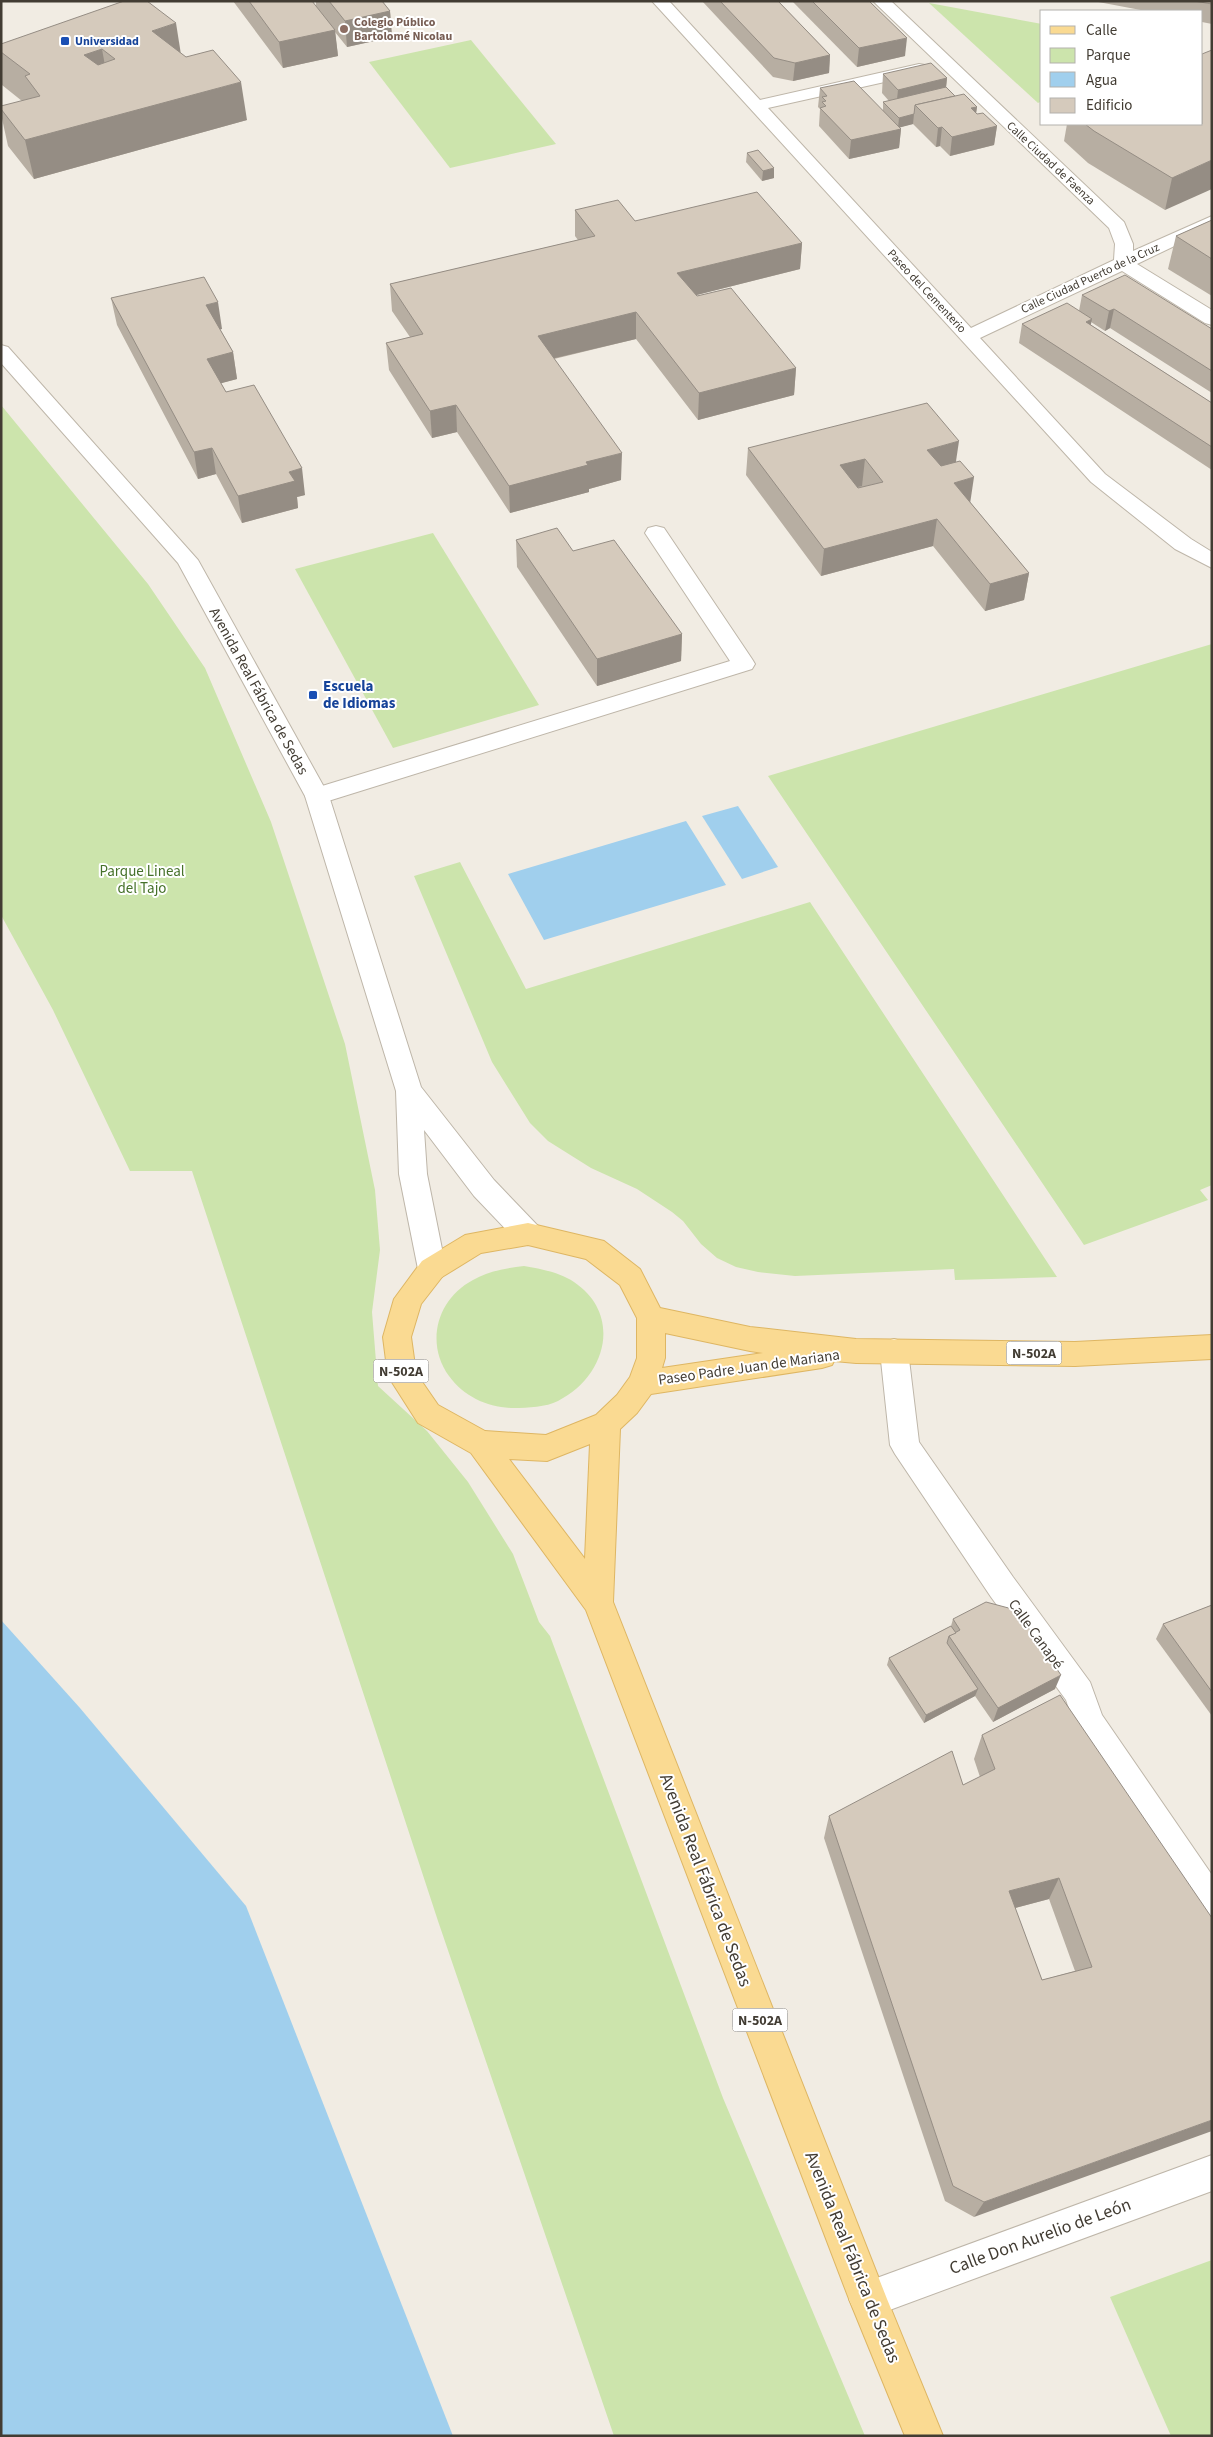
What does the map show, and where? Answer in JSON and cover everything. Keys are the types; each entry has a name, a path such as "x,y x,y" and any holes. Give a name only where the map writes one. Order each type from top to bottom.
{"main road":[{"name":"N-502A","path":"528,1234 594,1249 630,1277 651,1318 651,1358 642,1382 627,1404 606,1424 547,1448 481,1444 428,1414 402,1376 397,1337 408,1299 432,1269 475,1243 528,1234"},
{"name":"Paseo Padre Juan de Mariana","path":"651,1318 750,1339 856,1351 1075,1354 1212,1347"},
{"name":"Paseo Padre Juan de Mariana","path":"642,1382 856,1351"},
{"name":"Avenida Real Fábrica de Sedas","path":"598,1602 606,1424"},
{"name":"Avenida Real Fábrica de Sedas","path":"481,1444 598,1602 868,2299 924,2436"}],"street":[{"name":"Paseo del Cementerio","path":"660,1 1098,478 1183,544 1212,562"},
{"name":"Calle Ciudad de Faenza","path":"881,1 1117,226 1124,244 1123,264"},
{"path":"756,106 945,63"},
{"name":"Calle Ciudad Puerto de la Cruz","path":"969,336 1212,221"},
{"path":"1123,264 1212,319"},
{"name":"Avenida Real Fábrica de Sedas","path":"1,351 187,560 318,796 409,1091 412,1174 432,1269"},
{"path":"318,796 744,664 656,533"},
{"name":"Avenida Real Fábrica de Sedas","path":"409,1091 484,1188 528,1234"},
{"name":"Calle Canapé","path":"894,1351 905,1445 1002,1587 1079,1693 1089,1723 1212,1905"},
{"name":"Calle Don Aurelio de León","path":"868,2299 1212,2173"}],"green space":[{"path":"929,3 1040,24 1040,102 1038,103"},
{"path":"471,40 556,144 450,168 369,62"},
{"name":"Parque Lineal del Tajo","path":"1,405 148,584 205,668 271,822 345,1044 375,1190 380,1250 372,1312 378,1386 427,1431 468,1482 513,1554 539,1622 550,1636 723,2098 865,2436 614,2436 438,1921 192,1171 130,1171 53,1010 1,915"},
{"path":"433,533 539,705 393,748 295,569"},
{"path":"1212,644 1212,1185 1200,1190 1208,1200 1084,1245 768,776"},
{"path":"460,862 526,989 810,902 1057,1277 955,1280 954,1269 795,1276 758,1272 736,1267 717,1258 701,1244 683,1221 672,1212 637,1189 591,1168 548,1141 530,1123 492,1062 414,876"},
{"path":"524,1266 556,1273 574,1282 589,1296 599,1311 603,1328 602,1345 597,1362 588,1377 558,1401 548,1405 531,1407 495,1406 478,1400 462,1390 449,1376 438,1350 438,1323 443,1310 451,1298 473,1280 498,1270"},
{"path":"1212,2260 1212,2436 1171,2436 1110,2297"}],"water":[{"path":"738,806 778,867 742,879 702,816"},
{"path":"686,821 726,885 544,940 508,874"},
{"path":"1,1620 80,1708 246,1906 453,2436 1,2436"}],"building":[{"path":"124,1 147,1 176,23 152,31 186,57 213,50 241,82 25,140 1,109 1,106 40,96 25,76 30,74 1,52 1,44","holes":["102,49 115,59 98,65 84,55"]},
{"path":"249,1 312,1 335,30 279,42"},
{"path":"329,1 382,1 390,11 345,21"},
{"path":"720,1 778,1 830,55 795,63 774,58"},
{"path":"812,1 869,1 907,38 859,48"},
{"path":"1194,1 1212,1 1212,4"},
{"path":"1212,50 1212,160 1172,178 1086,125 1203,125 1203,54"},
{"path":"931,63 947,78 898,90 883,74"},
{"path":"854,81 901,129 851,140 820,108 826,106 822,102 826,101 822,97 827,96 820,88"},
{"path":"946,87 955,96 915,105 914,114 899,118 883,102"},
{"path":"964,94 977,107 971,108 977,114 983,113 997,126 952,137 942,127 938,128 915,105"},
{"path":"758,150 774,168 763,171 747,153"},
{"path":"757,192 802,243 677,273 697,296 731,288 796,368 699,393 636,312 538,336 622,453 586,462 588,465 509,486 456,405 430,411 386,343 423,334 390,284 595,236 575,210 618,200 635,221"},
{"path":"1212,220 1212,259 1176,236"},
{"path":"1125,275 1212,329 1212,371 1114,309 1109,311 1082,295"},
{"path":"204,277 218,302 206,305 233,352 207,359 226,392 254,385 302,468 289,472 295,481 238,496 212,448 194,452 111,298"},
{"path":"1067,303 1092,319 1086,322 1212,403 1212,447 1022,324"},
{"path":"927,403 959,441 927,450 941,466 960,461 974,477 954,483 1029,573 990,584 937,519 824,549 748,448","holes":["865,459 883,482 858,488 840,465"]},
{"path":"557,528 573,551 614,540 682,634 597,659 516,540"},
{"path":"986,1602 1016,1610 1061,1675 998,1708 949,1636 960,1630 953,1619"},
{"path":"1212,1605 1212,1692 1163,1624"},
{"path":"951,1626 956,1633 949,1636 947,1643 978,1689 926,1715 889,1658"},
{"path":"1060,1695 1212,1918 1212,2120 984,2202 953,2186 829,1816 952,1751 963,1785 995,1769 982,1735","holes":["1059,1878 1092,1967 1042,1980 1009,1891"]}],"place":[{"name":"Colegio Público Bartolomé Nicolau","path":"344,29"},
{"name":"Universidad","path":"65,41"},
{"name":"Escuela de Idiomas","path":"313,695"}]}
